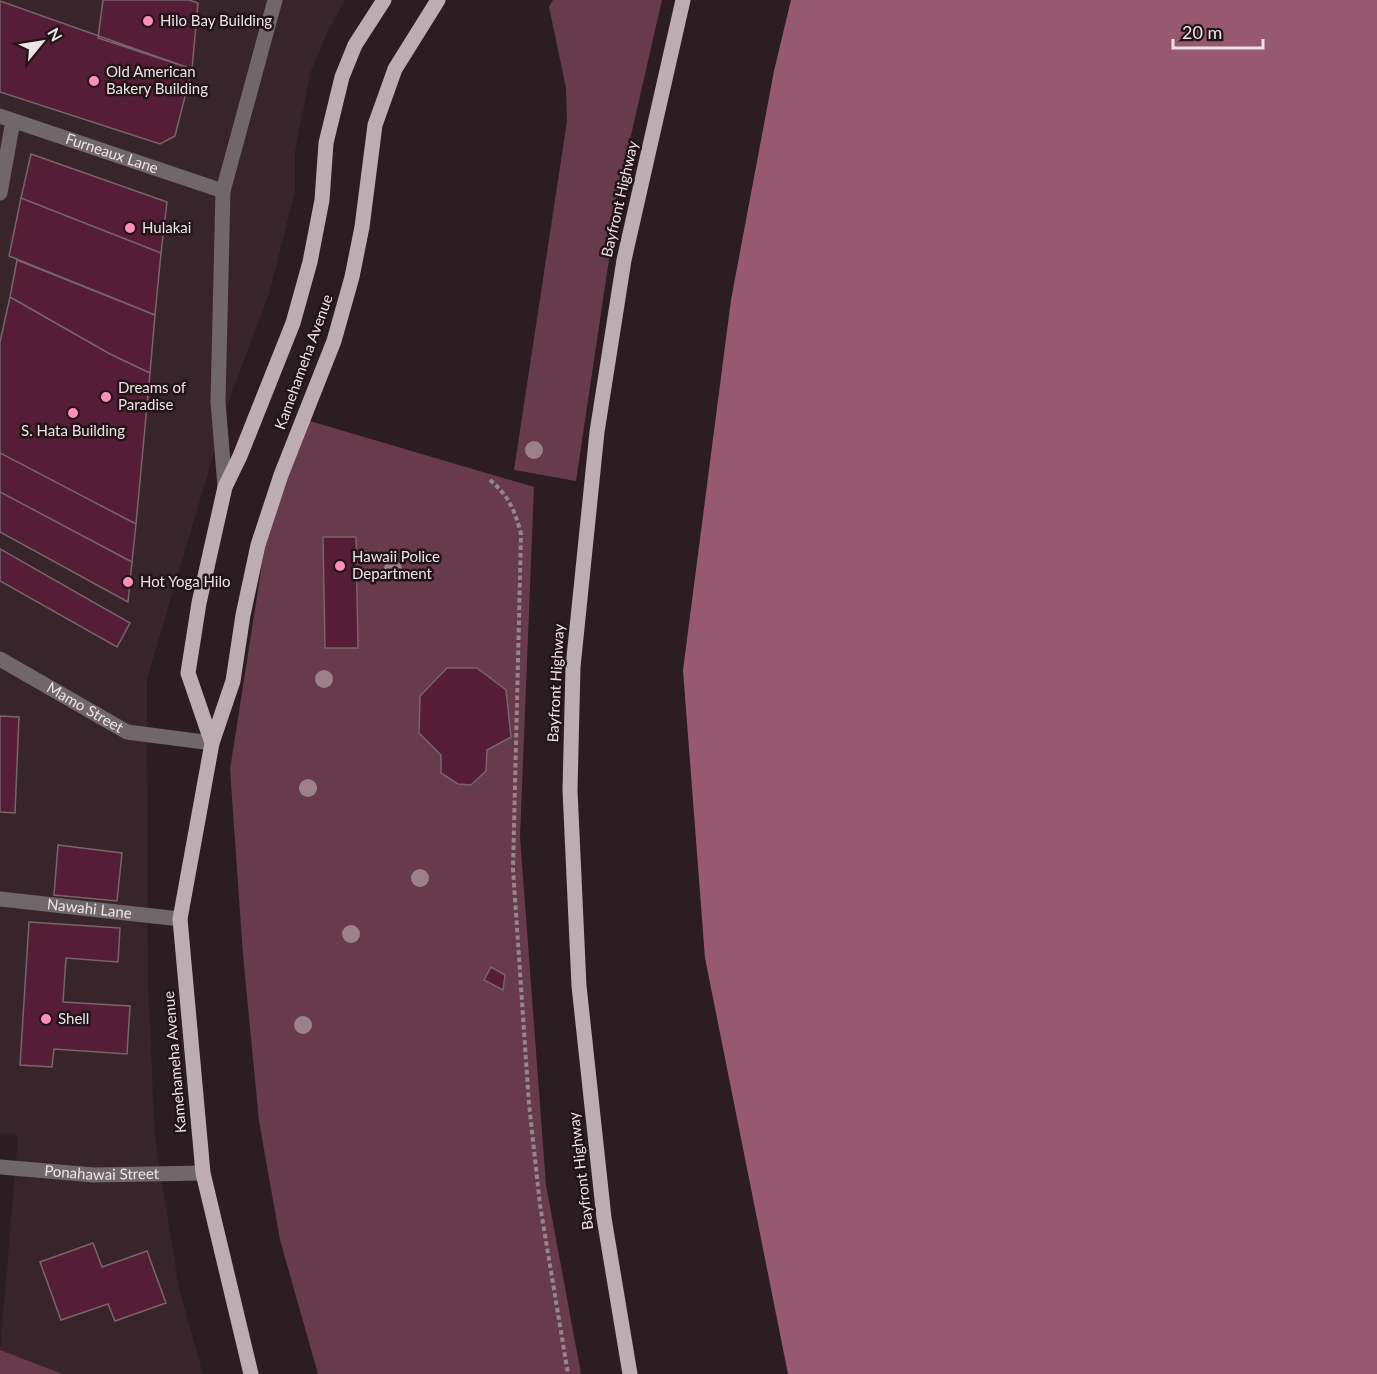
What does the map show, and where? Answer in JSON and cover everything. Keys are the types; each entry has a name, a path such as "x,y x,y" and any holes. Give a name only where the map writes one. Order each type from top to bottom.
{"main road":[{"name":"Kamehameha Avenue","path":"212,743 189,673 199,603 225,487 273,373 304,283 322,200 326,143 342,77 355,45 384,0"},
{"name":"Kamehameha Avenue","path":"251,1374 203,1173 180,919 212,743 232,681 258,545 281,475 334,341 352,277 362,227 369,154 383,96 395,69 438,0"},
{"name":"Bayfront Highway","path":"630,1374 604,1218 579,986 570,790 573,667 597,432 624,260 683,0"}],"street":[{"name":"Kamehameha Avenue","path":"225,487 218,402 223,191 275,0"},
{"name":"Furneaux Lane","path":"6,119 223,191"},
{"path":"0,193 6,119"},
{"name":"Mamo Street","path":"0,659 127,732 212,743"},
{"name":"Nawahi Lane","path":"0,899 180,919"},
{"name":"Ponahawai Street","path":"0,1167 94,1174 203,1173"}],"path":[{"path":"490,480 506,493 515,511 521,534 513,869 529,1104 540,1205 568,1374"}],"shaded area":[{"path":"0,0 345,0 327,33 311,71 295,151 295,192 269,294 232,392 147,679 148,985 155,1137 179,1288 203,1374 63,1374 0,1350 18,1136 0,1133"},
{"path":"553,0 662,0 621,179 576,481 514,470 567,121 566,88 549,7"},
{"path":"791,0 1377,0 1377,1374 788,1374 705,958 683,670 731,300 774,71"},
{"path":"303,419 534,487 520,837 546,1185 581,1374 318,1374 280,1240 259,1121 243,955 230,769 268,526"},
{"path":"0,1350 63,1374 0,1374"}],"building":[{"name":"Hilo Bay Building","path":"103,0 189,0 198,3 192,69 98,38"},
{"name":"Old American Bakery Building","path":"0,1 192,69 175,136 160,144 0,92"},
{"name":"Hulakai","path":"31,154 167,202 161,253 21,198"},
{"path":"21,198 161,253 155,315 9,256"},
{"path":"17,260 155,315 150,373 110,354 10,297"},
{"name":"S. Hata Building","path":"10,297 110,354 150,373 136,524 0,453 0,342"},
{"path":"0,453 136,524 132,562 0,492"},
{"path":"0,492 132,562 128,602 0,532"},
{"path":"323,537 356,537 358,648 325,648"},
{"path":"0,549 130,623 117,647 0,581"},
{"path":"447,668 477,668 506,690 511,737 487,750 486,771 471,785 458,784 441,773 441,755 419,733 420,696"},
{"path":"0,716 19,717 15,813 0,812"},
{"path":"58,845 122,853 117,901 54,895"},
{"path":"29,922 120,928 118,962 66,958 63,1002 130,1006 127,1054 54,1049 52,1067 20,1065"},
{"path":"491,967 505,975 503,990 484,980"},
{"path":"93,1243 102,1267 147,1251 166,1303 115,1321 108,1304 61,1320 40,1262"}],"place":[{"name":"Hilo Bay Building","path":"148,21"},
{"name":"Old American Bakery Building","path":"94,81"},
{"name":"Hulakai","path":"130,228"},
{"name":"Dreams of Paradise","path":"106,397"},
{"name":"S. Hata Building","path":"73,413"},
{"name":"Hawaii Police Department","path":"340,566"},
{"name":"Hot Yoga Hilo","path":"128,582"},
{"name":"Shell","path":"46,1019"}]}
